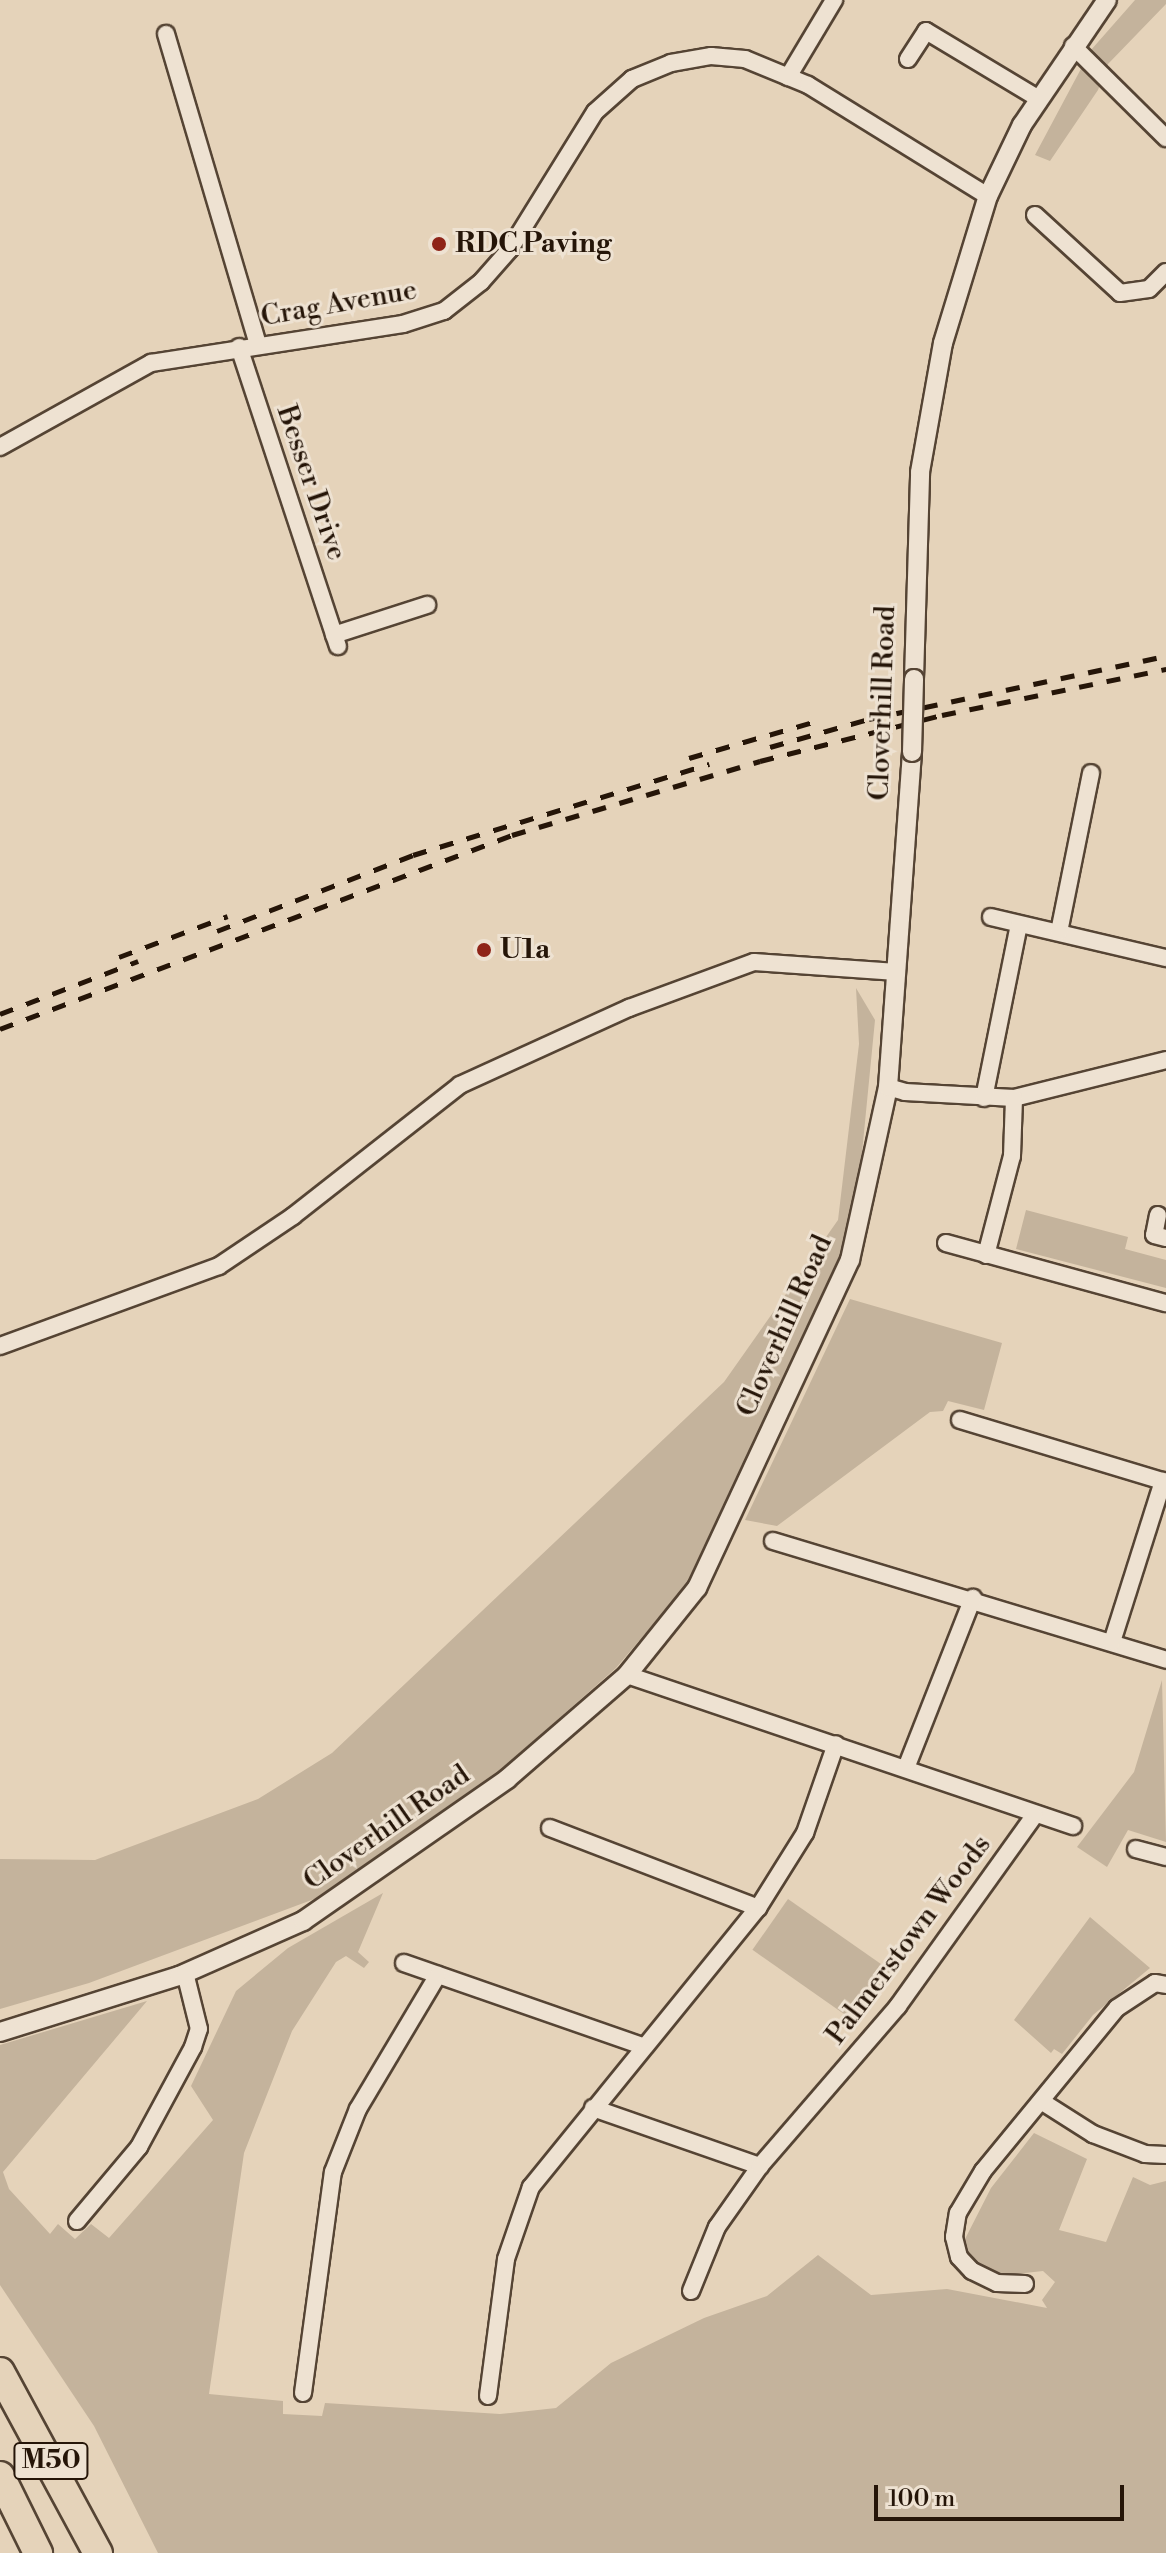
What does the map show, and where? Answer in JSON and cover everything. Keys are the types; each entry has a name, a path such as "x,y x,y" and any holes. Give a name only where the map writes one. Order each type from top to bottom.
{"highway":[{"name":"M50","path":"0,2372 98,2553"},
{"name":"M50","path":"0,2476 38,2553"}],"street":[{"path":"788,77 834,0"},
{"name":"Cloverhill Road","path":"0,2032 185,1973 303,1921 507,1779 627,1675 697,1588 850,1260 888,1087 912,752 920,472 943,343 988,196 1039,99 1107,0"},
{"path":"908,59 926,31 1039,99"},
{"path":"166,34 258,344"},
{"path":"1073,46 1166,138"},
{"name":"Crag Avenue","path":"0,447 151,363 258,344 403,324 444,311 481,282 510,249 595,112 632,79 671,63 711,56 745,59 788,77 988,196"},
{"path":"1035,215 1120,293 1149,289 1166,272"},
{"name":"Besser Drive","path":"239,347 336,640 427,605"},
{"path":"1059,932 1091,773"},
{"path":"991,917 1166,958"},
{"path":"984,1098 1019,924"},
{"path":"0,1346 219,1266 293,1216 460,1085 629,1008 754,962 897,972"},
{"path":"888,1087 984,1098 1014,1098 1166,1060"},
{"path":"986,1255 1012,1156 1014,1098"},
{"path":"1158,1215 1154,1235 1166,1238"},
{"path":"946,1243 1166,1303"},
{"path":"960,1420 1165,1481 1112,1642"},
{"path":"773,1541 973,1598 1166,1660"},
{"path":"906,1768 973,1598"},
{"name":"Palmerstown Woods","path":"627,1675 906,1768 1034,1816 1073,1826"},
{"path":"488,2396 506,2259 531,2187 642,2046 758,1908 805,1833 836,1744"},
{"name":"Palmerstown Woods","path":"691,2291 717,2227 760,2166 898,2006 1034,1816"},
{"path":"550,1828 758,1908"},
{"path":"1136,1849 1166,1857"},
{"path":"404,1963 642,2046"},
{"path":"77,2221 139,2147 193,2047 198,2016 185,1973"},
{"path":"303,2393 333,2172 358,2109 438,1975"},
{"path":"1025,2284 997,2283 972,2271 959,2257 954,2237 958,2213 983,2171 1117,2008 1155,1983 1166,1985"},
{"path":"1041,2101 1093,2134 1145,2154 1166,2155"},
{"path":"593,2108 760,2166"}],"shaded area":[{"path":"1135,0 1166,0 1166,4 1108,64 1098,90 1050,161 1035,155 1091,50"},
{"path":"856,988 875,1020 860,1173 838,1262 687,1584 616,1668 505,1766 317,1898 89,1983 0,2009 0,1859 95,1860 258,1799 332,1753 724,1382 838,1220 859,1044"},
{"path":"1026,1210 1128,1237 1125,1249 1166,1260 1166,1288 1016,1249"},
{"path":"850,1299 1002,1343 984,1410 948,1401 943,1411 930,1412 777,1526 745,1520"},
{"path":"1162,1680 1166,1842 1128,1830 1107,1867 1077,1847 1134,1772"},
{"path":"383,1893 358,1952 369,1962 364,1968 346,1956 336,1962 292,2031 244,2153 209,2394 283,2401 283,2414 322,2416 325,2403 500,2414 556,2408 611,2363 704,2318 767,2296 818,2255 871,2295 947,2289 1047,2308 1042,2300 1055,2282 1043,2271 997,2276 966,2258 963,2243 991,2188 1034,2133 1087,2159 1059,2230 1106,2242 1133,2177 1150,2185 1166,2181 1166,2553 158,2553 94,2426 0,2285 0,2045 147,2001 3,2172 9,2189 50,2234 58,2224 75,2239 91,2224 109,2238 213,2120 191,2086 236,1991 288,1948"},
{"path":"788,1899 892,1972 856,2023 752,1950"},
{"path":"1090,1917 1150,1968 1093,2015 1062,2054 1054,2049 1051,2053 1014,2020"}],"railway":[{"path":"770,747 869,719 1166,656"},
{"path":"0,1029 512,835 760,761 942,715 1166,669"},
{"path":"689,758 820,720"},
{"path":"217,931 413,855 709,764"},
{"path":"119,957 228,916"},
{"path":"0,1014 138,961"}],"place":[{"name":"RDC Paving","path":"439,244"},
{"name":"U1a","path":"484,950"}]}
